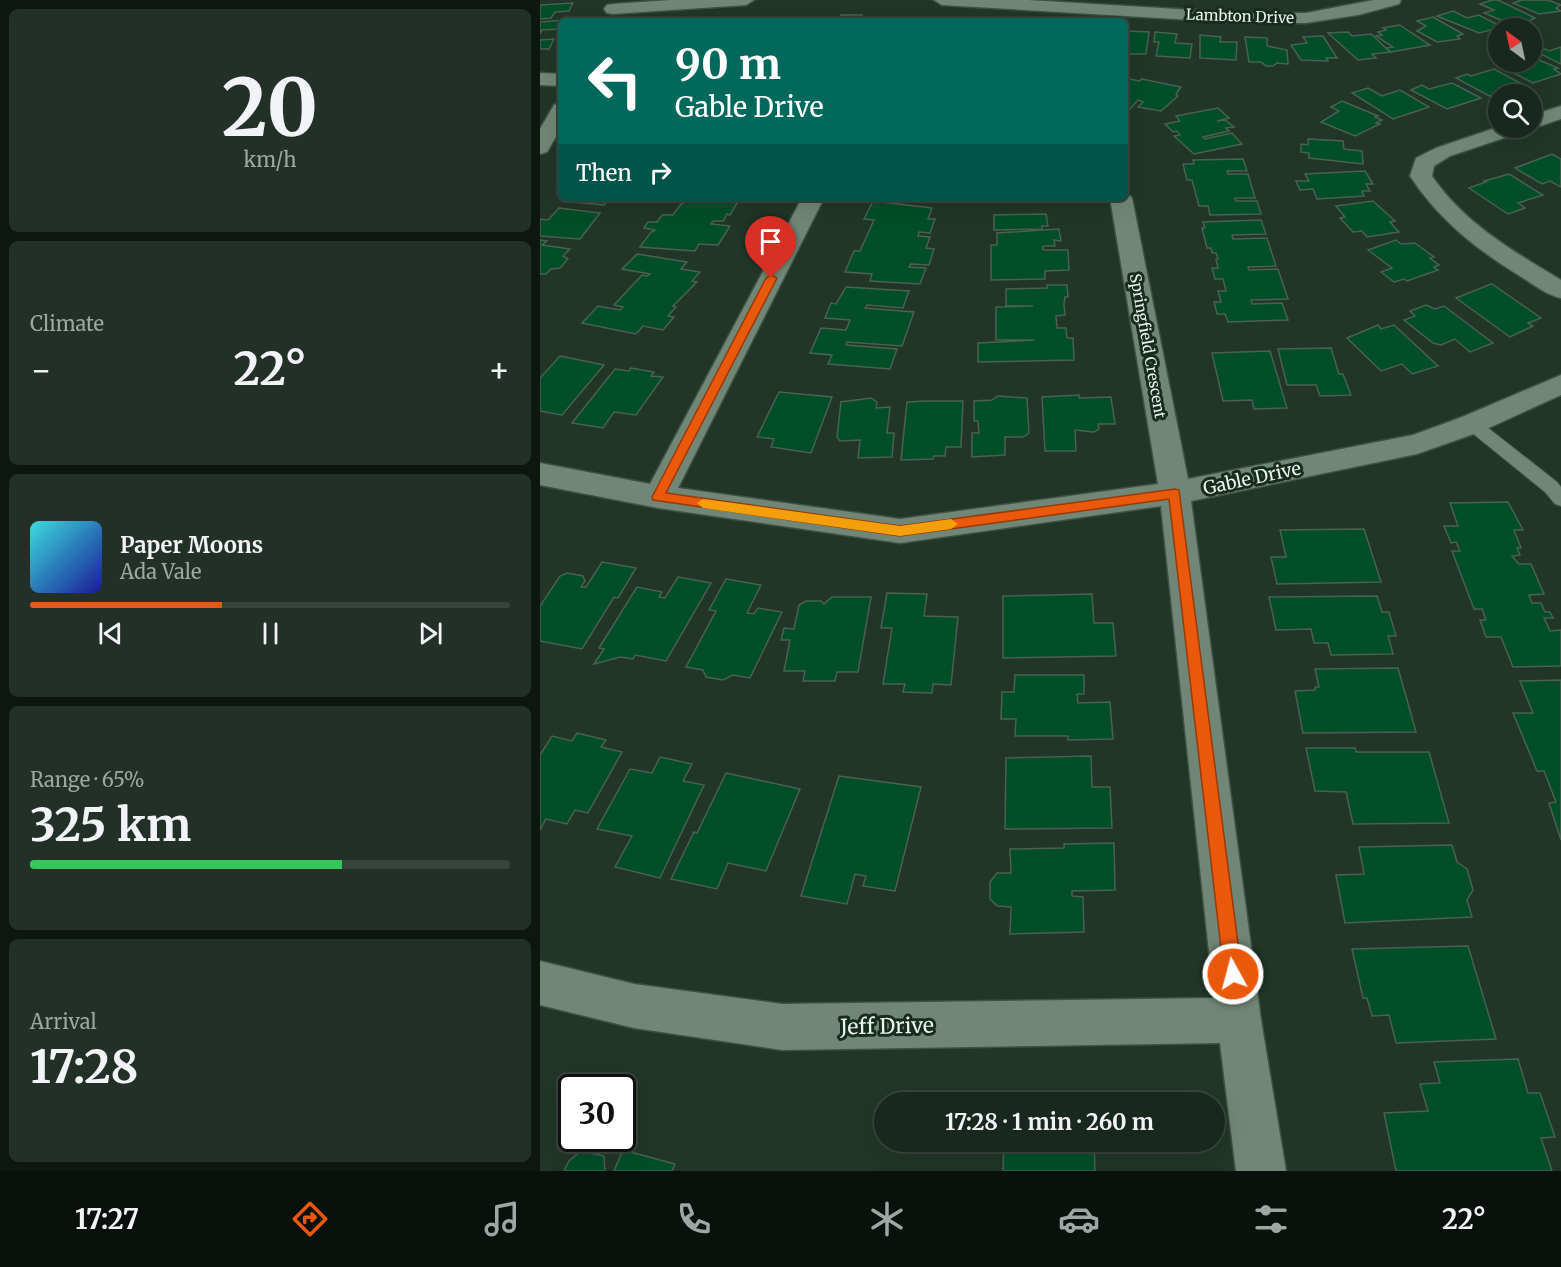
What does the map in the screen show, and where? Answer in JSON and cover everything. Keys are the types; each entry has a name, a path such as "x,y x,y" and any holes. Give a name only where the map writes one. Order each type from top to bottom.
{"street":[{"path":"612,10 746,0"},
{"name":"Lambton Drive","path":"942,0 1244,18 1306,18 1358,10 1393,0"},
{"path":"1240,0 1244,18"},
{"path":"540,79 558,80"},
{"path":"1542,119 1561,112"},
{"path":"540,148 558,115"},
{"path":"1488,137 1443,152 1424,163 1421,176 1430,192 1469,231 1561,291"},
{"path":"658,497 811,201"},
{"name":"Springfield Crescent","path":"1122,201 1175,494 1239,1020 1261,1171"},
{"name":"Gable Drive","path":"540,474 658,497 900,531 1175,494 1417,444 1472,424 1561,384"},
{"name":"Jeff Drive","path":"540,983 634,1006 782,1027 1239,1020"}],"lane":[{"path":"1472,424 1551,488 1561,499"}],"building":[{"path":"1498,0 1535,18 1496,18 1484,13 1494,10 1480,4"},
{"path":"1522,0 1548,0 1561,5 1556,8 1561,11 1539,14 1513,3"},
{"path":"573,3 569,11 555,12 551,18 540,19 540,5"},
{"path":"1453,11 1467,18 1479,15 1488,20 1488,31 1479,33 1437,16"},
{"path":"841,15 862,15 861,18 840,18"},
{"path":"1433,17 1463,34 1457,36 1460,39 1437,42 1417,31 1426,26 1417,21"},
{"path":"558,21 558,29 542,30 540,34 540,22"},
{"path":"1400,25 1430,45 1391,52 1386,48 1393,47 1376,36 1382,35 1378,32 1386,30 1383,28"},
{"path":"1128,31 1149,32 1146,54 1128,54"},
{"path":"1155,32 1177,34 1175,43 1192,44 1190,58 1156,56 1159,42 1154,42"},
{"path":"1348,32 1352,36 1371,34 1390,52 1372,54 1376,58 1358,60 1328,33"},
{"path":"1200,35 1221,37 1220,42 1237,42 1236,60 1200,58"},
{"path":"1323,36 1337,58 1326,58 1328,61 1301,60 1291,45 1307,43 1303,37"},
{"path":"1245,37 1267,38 1267,46 1287,50 1288,64 1277,63 1273,66 1266,66 1261,62 1249,62"},
{"path":"554,39 549,49 540,49 540,40"},
{"path":"1561,47 1561,64 1542,54 1542,50 1549,51"},
{"path":"1542,61 1558,68 1554,69 1561,74 1533,83 1512,72 1542,72"},
{"path":"1488,71 1500,72 1522,84 1488,84 1488,95 1456,78 1467,74 1471,76"},
{"path":"1128,79 1139,81 1142,79 1181,87 1176,94 1178,96 1161,111 1138,107 1143,102 1138,100 1128,109"},
{"path":"1452,83 1481,98 1447,109 1411,90 1422,85 1429,89"},
{"path":"1368,88 1382,96 1400,90 1429,107 1393,119 1352,93"},
{"path":"1342,101 1378,116 1375,117 1382,120 1376,123 1380,124 1355,136 1321,122 1339,111 1331,107"},
{"path":"1218,108 1229,118 1217,121 1225,120 1234,127 1226,128 1229,131 1203,137 1205,139 1232,133 1242,144 1194,154 1174,136 1180,135 1177,131 1173,132 1165,124 1180,121 1176,116"},
{"path":"1308,139 1343,141 1344,149 1362,151 1363,164 1309,158 1309,153 1301,152 1301,144 1308,145"},
{"path":"1552,154 1561,159 1561,187 1550,181 1542,184 1515,168"},
{"path":"1243,159 1247,171 1227,171 1228,174 1248,174 1255,198 1235,198 1236,201 1257,201 1261,214 1210,215 1208,206 1199,206 1192,180 1187,180 1183,164 1194,164 1193,160"},
{"path":"1365,171 1373,184 1366,184 1370,191 1362,191 1364,196 1317,199 1313,189 1300,190 1296,181 1309,181 1305,174"},
{"path":"1509,174 1543,195 1518,203 1525,208 1508,214 1469,188 1486,182 1484,181"},
{"path":"563,201 607,201 604,205"},
{"path":"738,201 730,215 727,214 723,221 713,221 711,224 730,226 718,245 699,244 695,251 640,247 655,230 644,228 648,222 657,222 662,215 673,215 681,204 686,202 682,202"},
{"path":"873,201 932,208 928,219 935,219 930,233 919,232 918,236 930,237 926,248 934,249 929,265 911,264 909,267 926,268 920,284 870,281 872,274 845,272 854,251 860,251 874,220 864,219"},
{"path":"1373,201 1395,221 1390,222 1399,232 1367,237 1362,231 1353,232 1340,218 1345,217 1336,206"},
{"path":"559,208 600,213 580,239 540,236 540,219 548,220"},
{"path":"1046,214 1048,226 1042,226 1042,229 994,230 994,215"},
{"path":"1261,220 1266,234 1232,235 1233,239 1267,238 1276,266 1248,267 1249,270 1278,269 1288,299 1251,300 1252,304 1282,303 1288,320 1228,322 1225,314 1217,314 1214,302 1221,302 1218,291 1226,291 1223,279 1215,279 1212,268 1218,268 1216,259 1218,259 1216,253 1212,253 1211,248 1207,248 1202,228 1205,228 1203,222"},
{"path":"1059,229 1061,241 1054,240 1055,246 1043,246 1043,250 1068,250 1069,270 1045,271 1045,279 991,280 991,245 997,245 997,233"},
{"path":"540,240 547,241 542,245 570,249 563,256 568,259 560,268 551,269 546,274 540,274"},
{"path":"1396,240 1401,244 1415,243 1434,257 1430,258 1439,265 1434,267 1438,270 1407,281 1404,279 1394,282 1381,272 1392,268 1368,250"},
{"path":"637,254 687,262 681,269 700,272 692,281 697,282 673,306 676,307 668,316 674,317 663,330 643,326 636,334 582,323 598,306 620,310 623,307 614,305 642,275 650,274 622,269"},
{"path":"1492,284 1541,318 1528,323 1533,326 1510,337 1456,298"},
{"path":"1047,285 1067,285 1065,315 1056,316 1057,328 1066,328 1067,338 1073,338 1074,360 978,362 978,343 1035,340 996,340 996,307 1033,306 1006,306 1006,289 1047,288"},
{"path":"846,287 909,291 903,308 867,305 865,308 914,312 902,346 847,342 846,345 897,349 890,369 828,364 832,355 810,353 821,328 846,330 850,320 825,318 831,303 836,304"},
{"path":"1426,305 1435,309 1444,306 1493,343 1470,352 1455,339 1441,345 1433,343 1404,320 1415,316 1410,311"},
{"path":"1378,325 1381,329 1394,325 1438,366 1412,374 1402,364 1381,371 1347,338"},
{"path":"1331,348 1339,374 1343,374 1351,395 1320,396 1316,385 1287,385 1278,349"},
{"path":"1270,351 1287,408 1254,409 1252,400 1223,401 1212,353"},
{"path":"560,356 604,365 562,415 540,411 540,378"},
{"path":"631,368 654,372 651,376 663,377 636,415 614,412 603,428 572,423 615,369 629,371"},
{"path":"779,392 832,397 811,453 771,447 774,439 757,437"},
{"path":"1079,395 1079,398 1111,397 1115,424 1098,424 1099,429 1094,432 1075,430 1076,451 1045,451 1042,397"},
{"path":"998,396 1027,398 1029,433 1023,437 1005,437 1005,455 972,457 972,433 979,433 978,421 974,421 974,401 992,400"},
{"path":"871,398 877,402 876,408 890,407 887,433 894,433 892,457 858,458 860,440 840,441 837,437 841,402"},
{"path":"963,401 961,447 946,447 945,456 934,456 933,459 901,460 907,402"},
{"path":"1508,502 1523,530 1514,530 1521,548 1517,548 1520,555 1512,556 1519,564 1531,564 1544,594 1529,595 1532,603 1541,603 1545,612 1550,612 1553,618 1544,618 1550,631 1561,630 1561,666 1513,667 1501,637 1486,637 1480,620 1486,620 1482,609 1474,609 1452,551 1460,551 1456,542 1451,543 1444,526 1458,526 1450,503"},
{"path":"1364,529 1381,582 1277,584 1271,557 1286,557 1280,530"},
{"path":"602,562 636,568 618,598 614,597 582,649 540,641 540,606 560,576 567,573 583,576 585,581 581,587 586,587"},
{"path":"678,577 711,583 666,661 635,655 633,659 620,657 594,664 604,649 599,648 637,587 662,592 659,597 665,598"},
{"path":"726,579 761,585 747,613 754,614 758,608 782,612 750,678 733,675 723,680 706,677 703,670 686,667 716,611 709,610"},
{"path":"887,593 927,594 924,616 958,617 951,685 933,684 932,693 903,692 905,684 883,684 892,628 881,628"},
{"path":"1092,594 1094,623 1113,623 1116,656 1003,658 1003,596"},
{"path":"1377,596 1382,612 1389,612 1396,636 1388,636 1393,654 1331,655 1328,643 1314,643 1311,629 1276,630 1269,597"},
{"path":"832,597 871,597 858,672 837,672 835,681 803,681 805,671 784,671 790,640 781,640 784,628 794,629 799,605 806,601 821,601 824,604"},
{"path":"1398,668 1416,732 1303,733 1295,691 1315,690 1315,687 1319,687 1315,669"},
{"path":"1015,675 1084,675 1084,694 1077,694 1078,703 1110,702 1113,739 1068,740 1068,736 1015,736 1016,719 1001,719 1002,692 1014,692"},
{"path":"1561,680 1561,840 1549,803 1556,802 1544,771 1537,771 1513,713 1533,713 1520,681"},
{"path":"577,733 606,740 601,747 622,752 588,813 575,810 567,824 546,819 540,830 540,755 552,736 572,741"},
{"path":"1306,748 1355,748 1356,752 1429,752 1449,823 1353,824 1346,792 1315,791"},
{"path":"1091,756 1092,787 1110,787 1112,828 1005,829 1006,758"},
{"path":"660,757 692,764 683,781 704,785 660,878 615,867 632,836 597,829 630,769 652,773"},
{"path":"726,773 800,789 766,871 728,863 717,889 671,879 694,832 697,833"},
{"path":"839,776 921,787 895,891 863,886 866,876 855,874 847,904 801,896"},
{"path":"1114,843 1115,890 1072,891 1072,896 1083,897 1084,932 1010,934 1011,907 997,906 990,899 990,882 997,873 1011,873 1010,849 1064,848 1064,844"},
{"path":"1452,845 1457,862 1467,869 1473,890 1467,900 1472,917 1345,923 1336,875 1364,874 1359,847"},
{"path":"1468,946 1496,1039 1396,1043 1389,1015 1372,1016 1367,998 1363,998 1352,949"},
{"path":"1518,1059 1528,1093 1540,1093 1555,1137 1541,1138 1552,1171 1396,1171 1384,1113 1428,1111 1420,1084 1440,1083 1434,1062"},
{"path":"580,1152 604,1156 605,1171 564,1171 569,1161"},
{"path":"622,1152 630,1152 675,1164 672,1171 614,1171"},
{"path":"1004,1152 1094,1152 1095,1171 1003,1171"}],"slow traffic":[{"path":"703,503 900,531 951,524"}],"route":[{"path":"771,278 658,497 900,531 1175,494 1233,974"}]}
